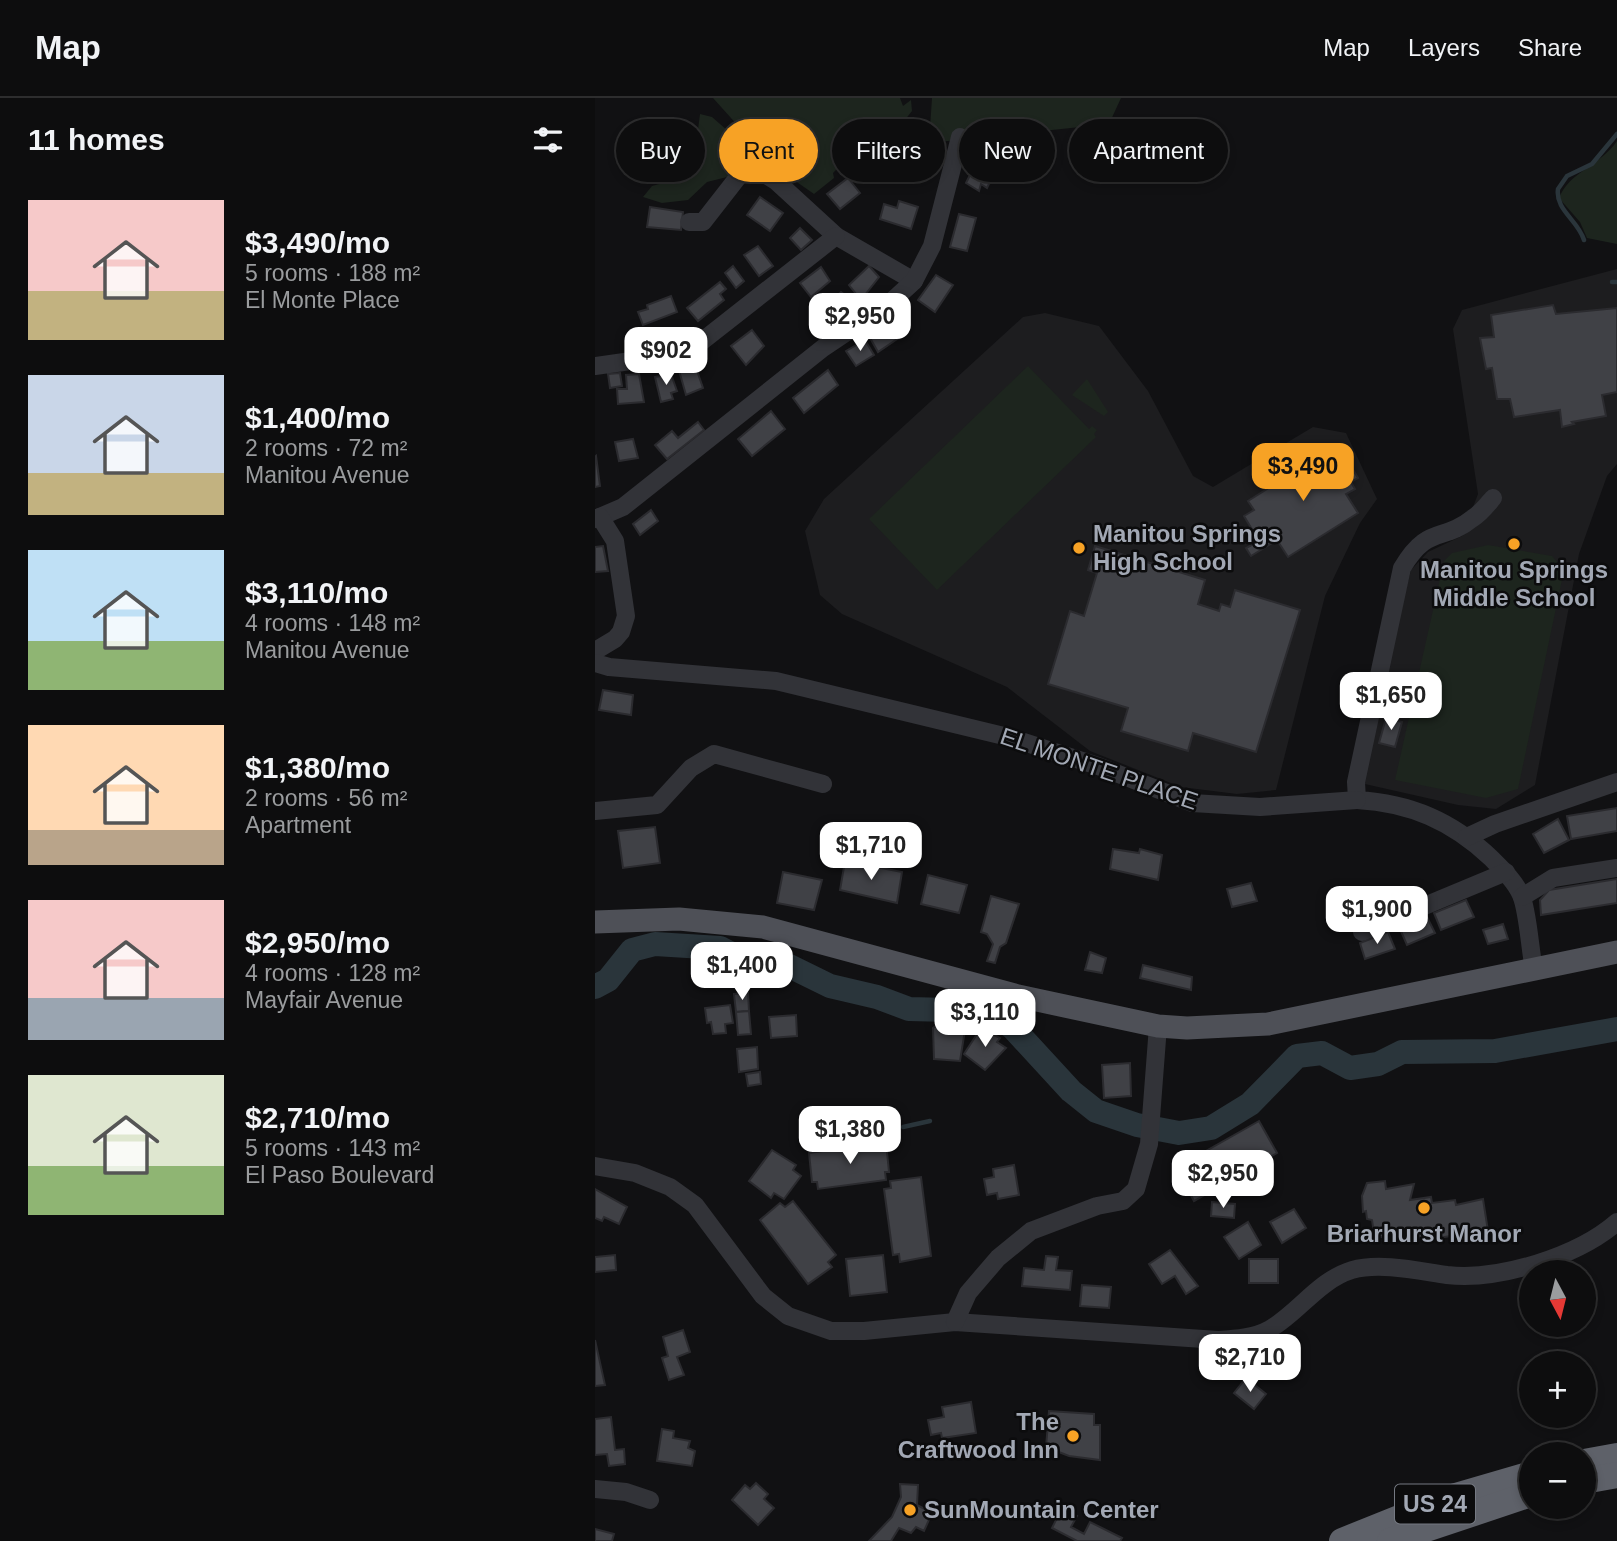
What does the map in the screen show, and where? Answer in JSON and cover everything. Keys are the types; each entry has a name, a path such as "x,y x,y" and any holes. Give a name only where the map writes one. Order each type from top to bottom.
{"highway":[{"path":"1596,1460 1617,1456"},
{"path":"1596,1479 1617,1475"},
{"name":"US 24","path":"1342,1541 1449,1498 1519,1478"},
{"name":"US 24","path":"1390,1541 1519,1498"}],"main road":[{"path":"595,922 679,919 762,927 1018,996 1158,1027 1217,1028 1268,1024 1617,952"}],"street":[{"path":"595,651 615,639 626,617 615,541 598,518 631,501 823,348 890,303 914,281 932,246 959,141"},
{"path":"689,222 703,222 742,172 758,170 776,181 837,236 914,281"},
{"path":"595,366 687,353 837,236"},
{"path":"1357,800 1356,782 1402,568 1415,547 1431,536 1473,519 1493,498"},
{"name":"EL MONTE PLACE","path":"595,663 609,667 747,676 927,717 1008,737 1098,766 1192,803 1260,807 1357,800 1408,808 1443,821 1467,837 1506,872 1522,897 1534,969"},
{"path":"595,811 657,805 691,768 714,754 823,784"},
{"path":"1467,837 1495,824 1617,782"},
{"path":"1522,897 1553,878 1617,868"},
{"path":"1362,932 1506,872"},
{"path":"955,1322 968,1293 998,1258 1031,1231 1097,1206 1123,1201 1136,1189 1149,1144 1158,1027"},
{"path":"595,1166 635,1173 670,1187 695,1205 718,1232 745,1275 788,1317 831,1331 864,1331 955,1322 1218,1340 1243,1339 1269,1330 1328,1282 1352,1270 1415,1268 1475,1276 1545,1260 1580,1246 1617,1222"},
{"path":"595,1489 626,1492 650,1500"}],"shaded area":[{"path":"713,98 900,98 903,106 911,100 912,111 906,119 832,119 832,180 814,194 797,182 818,182 818,119 732,119"},
{"path":"932,98 1121,98 1111,119 1069,119 1069,128 1055,130 1055,119 959,119 959,140 945,141 945,119 931,119"},
{"path":"700,114 712,117 719,123 719,179 707,182 688,200 662,203 643,197 652,186 666,182 705,182 705,119 699,119"},
{"path":"1617,141 1617,244 1587,238 1580,222 1559,198 1570,181 1602,157"},
{"name":"Manitou Springs Middle School","path":"1617,269 1617,464 1607,476 1579,554 1535,785 1496,809 1458,805 1356,782 1411,570 1428,552 1462,536 1478,494 1453,329 1462,310"},
{"name":"Manitou Springs High School","path":"1045,313 1099,326 1148,391 1193,476 1213,487 1313,427 1346,433 1377,499 1360,523 1325,596 1276,790 1237,794 1181,787 1090,751 1007,687 842,614 820,595 805,531 824,499 1023,317"},
{"path":"1028,366 1089,429 1092,426 1097,430 1094,434 1096,437 937,590 869,519"},
{"path":"1087,379 1108,412 1104,416 1072,395"},
{"path":"1488,545 1552,556 1564,570 1518,789 1486,798 1395,780 1444,561 1452,553"}],"building":[{"path":"843,182 851,182 860,193 840,209 827,194"},
{"path":"990,182 987,188 981,184 979,191 966,183"},
{"path":"760,197 783,213 770,231 747,215"},
{"path":"899,201 918,207 911,229 880,219 884,204 897,208"},
{"path":"650,207 683,212 681,230 647,227"},
{"path":"959,214 976,218 967,251 950,247"},
{"path":"800,228 812,240 801,250 790,238"},
{"path":"758,246 773,266 759,276 744,255"},
{"path":"733,266 744,281 736,288 725,273"},
{"path":"869,266 879,277 861,300 849,285"},
{"path":"821,267 830,281 811,297 800,283"},
{"path":"936,275 953,285 935,312 918,300"},
{"path":"720,282 726,289 720,294 724,300 698,321 687,308"},
{"path":"841,292 854,302 838,319 830,312 823,321 816,316"},
{"path":"671,296 677,312 643,325 638,312 648,309 647,305"},
{"path":"1553,305 1556,314 1617,308 1617,392 1602,395 1606,416 1572,422 1574,424 1562,427 1560,410 1514,417 1510,399 1497,399 1492,368 1486,369 1480,338 1494,337 1491,315"},
{"path":"889,322 900,337 878,352 869,336"},
{"path":"752,330 764,346 746,365 731,346"},
{"path":"865,340 874,355 856,366 846,351"},
{"path":"694,362 703,388 686,395 678,367"},
{"path":"828,370 838,385 804,413 793,398"},
{"path":"620,373 622,386 610,388 608,374"},
{"path":"639,374 644,402 618,404 617,389 627,389 626,375"},
{"path":"671,374 677,391 671,393 673,399 661,402 655,377"},
{"path":"771,411 785,429 752,456 738,439"},
{"path":"698,422 704,430 667,459 655,445 672,431 678,438"},
{"path":"633,439 638,458 619,461 615,442"},
{"path":"1338,445 1358,478 1351,482 1355,489 1346,494 1358,513 1288,557 1277,540 1251,556 1246,548 1259,541 1244,516 1254,510 1248,501 1275,484 1268,477 1297,458 1301,468"},
{"path":"595,457 600,486 595,487"},
{"path":"651,510 658,521 640,535 633,524"},
{"path":"603,546 608,571 595,572 595,547"},
{"name":"Manitou Springs High School","path":"1095,546 1205,580 1198,604 1219,611 1221,604 1230,607 1235,590 1300,610 1256,752 1193,733 1188,751 1121,731 1128,708 1048,684 1070,611 1084,616 1097,573 1088,570"},
{"path":"603,690 633,695 631,715 599,710"},
{"path":"1386,718 1402,722 1395,747 1379,743"},
{"path":"1617,808 1617,831 1571,839 1567,816"},
{"path":"1558,819 1569,840 1544,853 1533,834"},
{"path":"655,827 660,863 623,868 618,831"},
{"path":"1113,849 1139,853 1140,849 1162,855 1158,880 1110,869"},
{"path":"845,861 902,872 897,903 840,890"},
{"path":"783,872 822,880 814,910 777,903"},
{"path":"928,875 967,885 959,913 921,904"},
{"path":"1617,879 1617,903 1541,915 1540,900 1549,890"},
{"path":"1251,883 1257,901 1232,907 1227,889"},
{"path":"991,896 1019,904 1006,943 1000,947 995,963 987,961 993,944 987,934 981,932"},
{"path":"1466,900 1474,917 1441,930 1434,913"},
{"path":"1427,917 1435,933 1407,945 1400,929"},
{"path":"1503,924 1508,939 1488,944 1483,930"},
{"path":"1388,932 1395,949 1365,959 1360,943"},
{"path":"1090,952 1106,958 1102,973 1085,970"},
{"path":"1143,965 1192,977 1191,990 1140,978"},
{"path":"748,993 749,1011 736,1012 734,994"},
{"path":"730,1005 733,1023 725,1024 726,1033 713,1034 711,1022 707,1023 705,1008"},
{"path":"749,1011 751,1034 738,1035 736,1012"},
{"path":"796,1015 797,1036 771,1038 769,1017"},
{"path":"937,1025 962,1026 962,1030 965,1030 960,1061 934,1059 933,1028"},
{"path":"981,1028 1000,1038 997,1042 1006,1048 985,1070 964,1054"},
{"path":"757,1047 758,1069 739,1072 737,1049"},
{"path":"1130,1063 1131,1096 1104,1098 1102,1065"},
{"path":"760,1072 761,1084 748,1086 746,1074"},
{"path":"1259,1121 1277,1153 1194,1201 1176,1168"},
{"path":"886,1142 889,1172 885,1172 886,1180 818,1189 817,1182 812,1182 809,1153"},
{"path":"772,1150 796,1165 793,1170 801,1176 784,1199 774,1193 771,1198 749,1181"},
{"path":"1014,1165 1019,1195 998,1199 997,1193 987,1195 984,1179 994,1177 993,1169"},
{"path":"921,1177 931,1256 900,1262 899,1254 893,1255 884,1189 891,1188 890,1181"},
{"name":"Briarhurst Manor","path":"1385,1181 1386,1189 1414,1184 1410,1200 1431,1197 1432,1203 1455,1200 1456,1205 1483,1199 1488,1231 1437,1238 1379,1237 1378,1233 1374,1233 1372,1220 1367,1219 1366,1211 1363,1212 1362,1196 1367,1183"},
{"path":"595,1189 627,1207 619,1224 604,1217 602,1221 595,1218"},
{"path":"793,1201 836,1255 828,1262 832,1267 808,1284 760,1220 780,1203 785,1207"},
{"path":"1212,1202 1235,1204 1234,1218 1211,1216"},
{"path":"1294,1209 1306,1228 1282,1243 1270,1222"},
{"path":"1248,1222 1261,1245 1239,1259 1224,1237"},
{"path":"1170,1250 1198,1286 1186,1294 1175,1276 1162,1284 1149,1264"},
{"path":"615,1255 616,1270 595,1272 595,1257"},
{"path":"883,1255 887,1292 850,1296 846,1259"},
{"path":"1046,1256 1058,1257 1056,1270 1072,1271 1070,1290 1022,1286 1024,1268 1044,1270"},
{"path":"1249,1259 1278,1259 1278,1283 1249,1283"},
{"path":"1082,1285 1111,1287 1109,1308 1080,1306"},
{"path":"683,1330 690,1352 677,1357 684,1375 669,1380 662,1358 668,1356 663,1337"},
{"path":"595,1340 605,1385 595,1386"},
{"path":"1246,1378 1266,1394 1254,1409 1234,1393"},
{"path":"971,1402 976,1433 942,1438 941,1433 931,1435 928,1420 944,1417 942,1407"},
{"name":"The Craftwood Inn","path":"1049,1411 1094,1414 1094,1425 1100,1425 1100,1460 1069,1456 1046,1447"},
{"path":"611,1417 615,1450 624,1449 625,1464 609,1466 607,1454 595,1455 595,1419"},
{"path":"662,1429 674,1431 673,1438 690,1441 688,1448 695,1451 692,1466 657,1461"},
{"path":"756,1483 768,1494 764,1499 774,1508 758,1525 732,1500 745,1485 750,1489"},
{"name":"SunMountain Center","path":"900,1484 918,1485 917,1505 932,1513 924,1531 916,1527 911,1533 899,1528 891,1541 869,1541 892,1517 901,1497"},
{"path":"1062,1508 1077,1516 1071,1527 1084,1534 1090,1522 1122,1538 1120,1541 1077,1541 1052,1528"},
{"path":"595,1529 614,1534 612,1541 595,1541"}],"waterway":[{"path":"1584,240 1563,209 1558,189 1567,176 1592,164 1617,134"},
{"path":"1612,282 1617,282"},
{"path":"595,987 608,980 632,950 655,944 720,948 741,959 773,958 830,986 877,997 909,1009 989,1011 1013,1028 1071,1091 1096,1111 1137,1125 1179,1133 1211,1128 1250,1104 1297,1056 1322,1053 1350,1068 1378,1064 1402,1052 1495,1051 1617,1029"},
{"path":"903,1127 930,1121"}],"place":[{"name":"Manitou Springs Middle School","path":"1514,544"},
{"name":"Manitou Springs High School","path":"1079,548"},
{"name":"Briarhurst Manor","path":"1424,1208"},
{"name":"The Craftwood Inn","path":"1073,1436"},
{"name":"SunMountain Center","path":"910,1510"}]}
